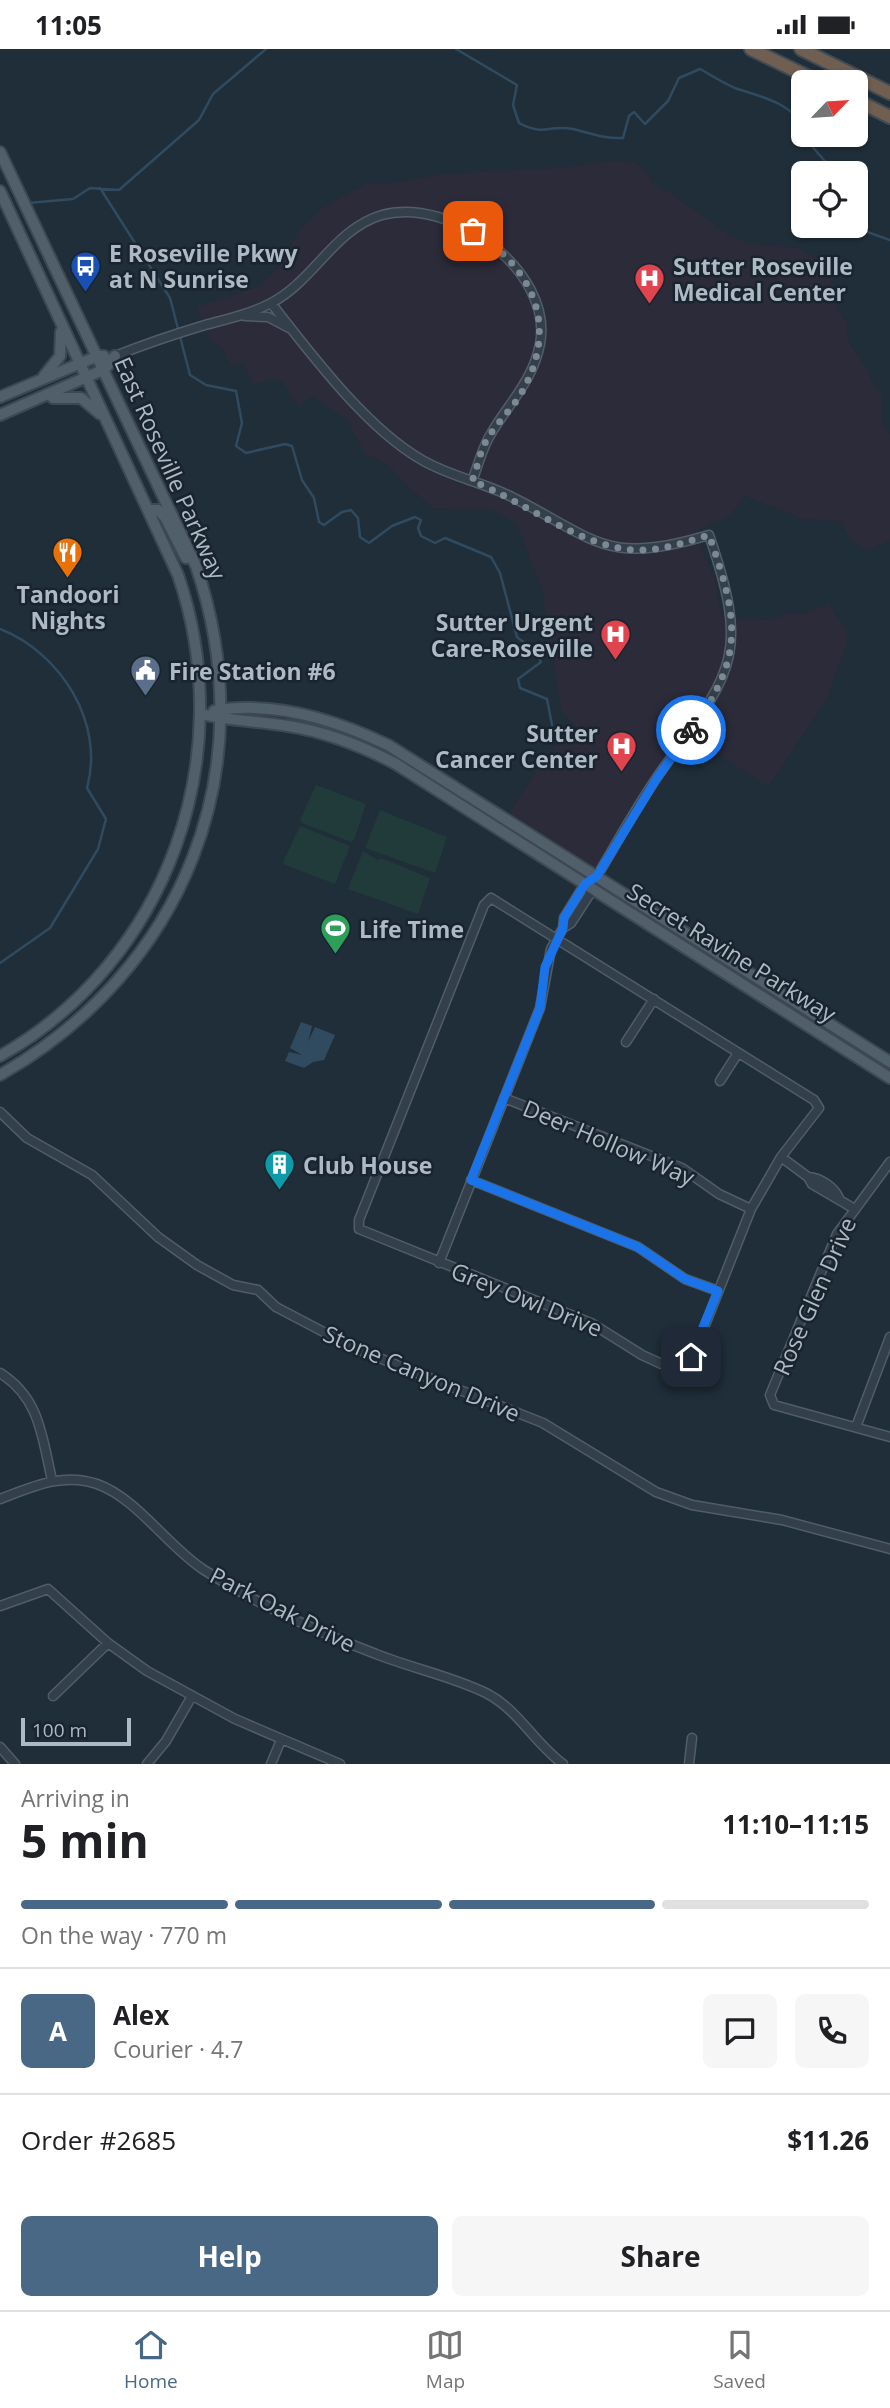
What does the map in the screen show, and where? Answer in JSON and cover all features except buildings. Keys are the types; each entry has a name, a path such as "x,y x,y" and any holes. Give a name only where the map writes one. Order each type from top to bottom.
{"highway":[{"path":"751,49 794,70"},
{"path":"801,49 890,93"},
{"path":"868,106 890,117"}],"main road":[{"name":"East Roseville Parkway","path":"0,152 184,540 202,585 218,655 221,714 216,777 205,826 183,881 155,933 123,976 76,1023 41,1050 0,1075"},
{"name":"East Roseville Parkway","path":"0,191 178,575 188,609 198,663 201,714 198,757 186,819 171,865 147,912 114,961 75,1002 1,1056"},
{"path":"27,387 47,373 60,356 62,340 56,313"},
{"path":"0,397 98,356 115,356"},
{"path":"0,415 104,369 115,356"},
{"path":"29,403 60,396 77,397 94,407 110,427"},
{"path":"149,510 158,510 165,517 202,585"},
{"name":"Secret Ravine Parkway","path":"221,714 235,707 300,715 363,733 415,760 890,1062"},
{"name":"Secret Ravine Parkway","path":"201,714 221,714 310,730 358,745 411,773 890,1077"},
{"path":"589,886 597,876"}],"street":[{"path":"115,356 271,303 307,276 345,235 364,223 385,215 409,211 441,217 473,231 515,268 529,290 539,319 541,340 526,383 488,439 472,481"},
{"path":"271,303 364,412 397,443 425,462 509,495 603,545 622,549 659,549 709,535 724,577 732,631 723,680 709,706 657,778 597,876"},
{"path":"238,316 268,317 295,331"},
{"path":"439,1263 540,1008 545,967 557,938 563,928 571,923 589,886"},
{"name":"Grey Owl Drive","path":"496,899 654,999 814,1100 819,1108 781,1157 751,1209 688,1368 679,1372 642,1355 591,1323 361,1232 358,1224 487,900 496,899"},
{"path":"626,1042 654,999"},
{"path":"720,1081 738,1053"},
{"name":"Deer Hollow Way","path":"504,1098 682,1168 719,1194 751,1209"},
{"name":"Stone Canyon Drive","path":"0,1111 27,1138 92,1174 158,1237 190,1260 233,1285 258,1290 276,1307 354,1347 543,1423 656,1492 692,1505 782,1520 890,1549"},
{"path":"781,1157 808,1177 817,1177 825,1188 853,1208"},
{"name":"Rose Glen Drive","path":"856,1427 774,1405 771,1400 830,1249 853,1208 890,1162"},
{"path":"471,1180 638,1247 685,1279 718,1291"},
{"path":"890,1337 856,1427 890,1437"},
{"path":"0,1373 19,1386 33,1405 52,1481"},
{"name":"Park Oak Drive","path":"0,1499 52,1481 88,1481 111,1491 196,1565 291,1618 373,1653 485,1693 520,1718 563,1764"},
{"path":"0,1606 48,1588 108,1643 146,1671 281,1740 340,1764"},
{"path":"53,1696 108,1643"},
{"path":"147,1764 166,1741 192,1696"},
{"path":"689,1764 692,1738"},
{"path":"271,1764 281,1740"},
{"path":"0,1747 15,1764"}],"shaded area":[{"path":"614,161 635,163 646,171 654,185 672,194 730,236 752,244 799,248 813,257 832,282 836,307 847,324 848,340 868,371 871,381 881,392 881,419 890,435 890,540 869,550 851,542 841,521 802,519 745,496 729,517 699,529 702,550 715,579 722,617 770,620 790,613 799,615 829,604 849,637 828,696 768,787 685,732 596,869 509,813 550,750 577,728 561,710 542,590 518,528 512,521 490,510 433,508 403,483 390,466 365,454 347,420 313,396 299,407 282,381 276,379 253,385 243,364 231,367 221,346 210,340 196,307 259,286 280,266 300,229 325,206 366,184 399,182 440,174 559,168"},
{"path":"301,1022 312,1026 308,1042 315,1027 335,1035 324,1060 313,1062 304,1068 285,1061 289,1052 302,1055 290,1048"}],"green space":[{"path":"316,785 366,804 351,842 300,820"},
{"path":"380,810 447,837 435,873 365,848"},
{"path":"300,826 350,846 335,884 283,862"},
{"path":"363,851 378,860 381,858 430,878 418,914 348,889"}],"waterway":[{"path":"28,203 73,199 90,188 119,190 199,120 213,94 266,49"},
{"path":"456,49 517,85 513,105 519,123 535,129 565,128 603,137 623,138 629,116 634,112 645,124 668,101 679,78 700,69 731,86 764,97 791,112"},
{"path":"813,147 825,161"},
{"path":"100,188 170,298 190,375 206,385 236,391 242,423 236,446 246,453 285,444 292,446 302,480 314,498 319,522 324,525 342,512 351,510 358,518 360,537 369,543 392,526 415,517 421,520 418,528 421,536 435,543 445,538 491,557 500,573 517,637 535,651 541,662 518,679 520,688 547,699 552,725"},
{"path":"868,232 890,240"},
{"path":"0,629 22,640 42,655 73,693 90,739 91,763 87,788 106,819 98,849 50,928 0,963"}],"way so far":[{"path":"473,231 493,246 518,272 535,306 541,340 536,361 526,383 513,405 491,432 472,481 509,495 571,531 603,545 622,549 659,549 709,535 729,596 732,631 729,660 723,680 709,706 691,730"}],"place":[{"name":"E Roseville Pkwy at N Sunrise","path":"86,293"},
{"name":"Sutter Roseville Medical Center","path":"650,306"},
{"name":"Tandoori Nights","path":"68,580"},
{"name":"Sutter Urgent Care-Roseville","path":"616,662"},
{"name":"Fire Station #6","path":"146,698"},
{"name":"Sutter Cancer Center","path":"621,773"},
{"name":"Life Time","path":"336,956"},
{"name":"Club House","path":"280,1192"}],"route":[{"path":"691,730 657,778 597,876 585,884 564,918 563,928 545,967 540,1008 471,1180 638,1247 685,1279 718,1291 691,1357"}]}
